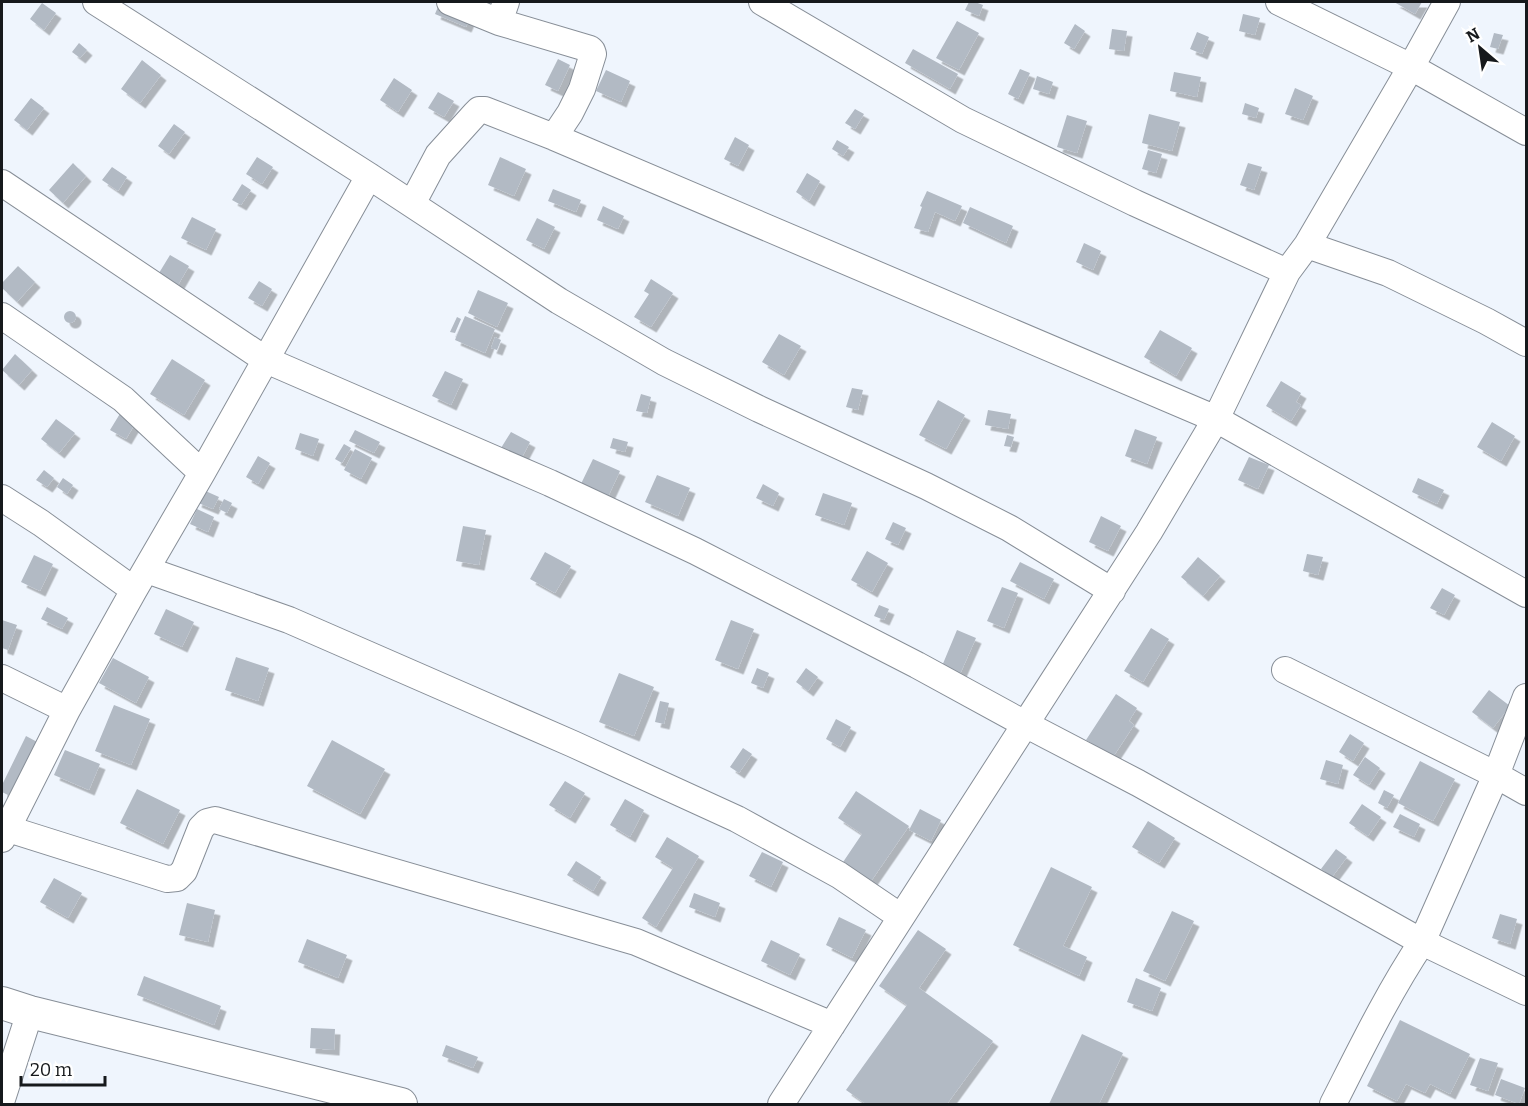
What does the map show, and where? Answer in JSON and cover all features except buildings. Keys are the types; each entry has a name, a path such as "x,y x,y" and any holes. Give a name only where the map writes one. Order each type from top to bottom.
{"street":[{"path":"96,2 369,176 559,301 664,362 926,486 1009,528 1112,591"},
{"path":"450,2 502,12 592,51 582,89 570,113 554,136"},
{"path":"762,2 963,120 1135,203 1287,272"},
{"path":"1279,2 1411,67 1527,132"},
{"path":"781,1104 1149,532 1216,419 1287,272 1307,245 1448,2"},
{"path":"412,204 438,155 479,111 485,110 554,136 1216,419 1527,594"},
{"path":"369,176 67,710 3,832 66,846 166,879 177,878 184,871 201,828 207,822 215,820 636,942 832,1025"},
{"path":"2,183 266,360 550,483 695,551 917,665 1138,783 1422,942 1527,992"},
{"path":"1307,245 1388,273 1527,343"},
{"path":"2,316 123,399 202,473"},
{"path":"2,498 140,580 289,620 573,744 737,819 839,875 901,917"},
{"path":"1285,670 1527,792"},
{"path":"2,678 67,710"},
{"path":"1333,1104 1383,1007 1422,942 1496,775 1527,697"},
{"path":"2,1099 16,1008 401,1104"}]}
